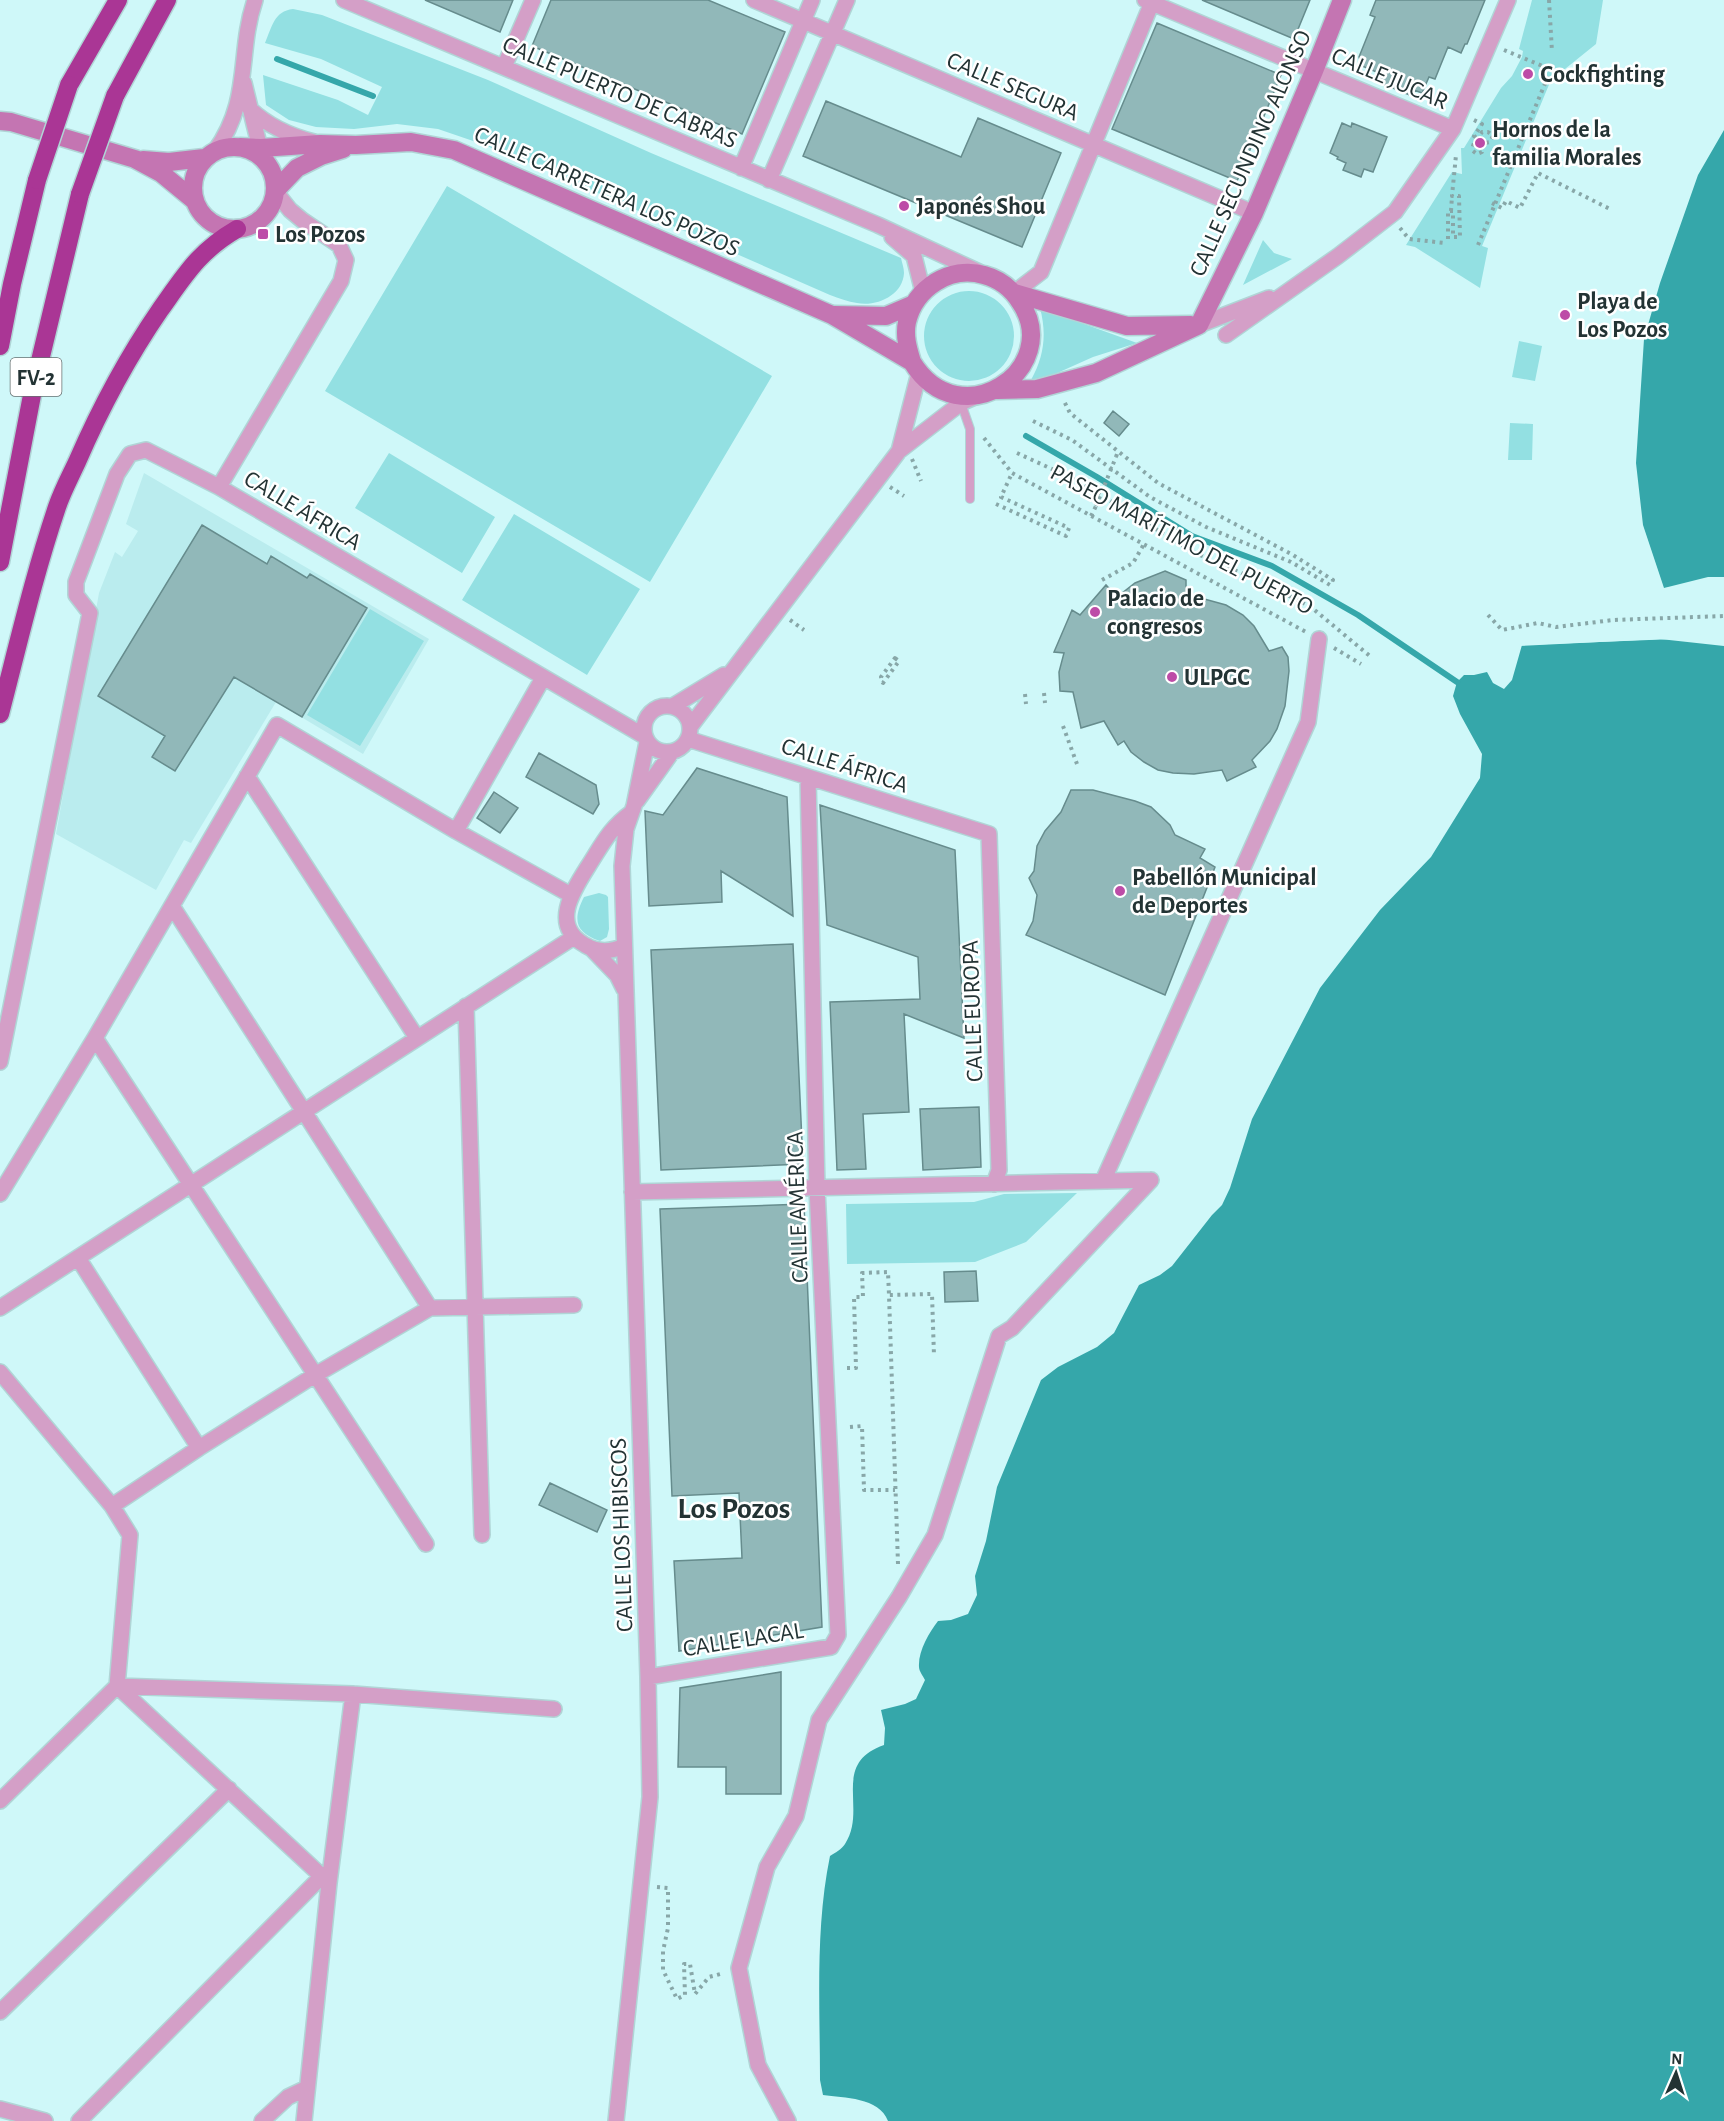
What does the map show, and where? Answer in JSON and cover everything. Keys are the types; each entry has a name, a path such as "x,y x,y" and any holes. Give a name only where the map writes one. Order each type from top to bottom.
{"highway":[{"name":"FV-2","path":"0,346 37,180 69,85 118,0"},
{"name":"FV-2","path":"0,562 33,390 80,194 115,96 166,0"},
{"path":"0,714 34,581 57,506 92,428 120,373 152,322 192,266 206,249 237,229"}],"main road":[{"name":"CALLE SECUNDINO ALONSO","path":"1199,325 1254,213 1342,0"},
{"path":"4,120 135,159 169,162 210,154 227,147 357,145"},
{"name":"CALLE CARRETERA LOS POZOS","path":"357,145 411,142 454,150 832,315 916,367"},
{"path":"275,192 297,168 321,156 357,145"},
{"path":"210,154 198,168 193,179 192,190 195,201 198,209 214,224 237,229 249,226 262,218 273,202 275,192 275,181 269,165 254,151 240,147"},
{"path":"135,159 161,173 195,201"},
{"path":"832,315 886,316 918,298 936,281 951,275 968,272 985,275 1001,282 1014,293 1025,309 1030,327 1030,346 1024,364 1012,379 997,390"},
{"path":"1014,293 1127,326 1199,325"},
{"path":"918,298 907,323 906,343 916,367 930,384 945,392 969,399 997,390 1037,389 1096,373 1199,325"}],"street":[{"name":"CALLE PUERTO DE CABRAS","path":"344,0 878,225 985,275"},
{"path":"504,67 533,0"},
{"name":"CALLE SEGURA","path":"754,0 1254,213"},
{"path":"741,168 812,0"},
{"path":"769,180 846,0"},
{"path":"1226,336 1395,212 1453,129 1508,0"},
{"path":"1014,293 1041,272 1150,1"},
{"name":"CALLE JUCAR","path":"1150,1 1453,129"},
{"path":"210,154 225,137 234,116 243,77 248,27 255,2"},
{"path":"243,77 261,148 269,165"},
{"path":"250,109 262,120 284,132 320,144"},
{"path":"219,487 341,281 346,260 339,245 296,215 275,192"},
{"name":"CALLE PUERTO DE CABRAS","path":"878,225 914,256 918,298"},
{"path":"1199,325 1290,290"},
{"path":"899,451 916,367"},
{"path":"624,946 604,951 582,944 574,937 568,925 566,913 571,895 615,824 633,809 672,752 684,745 689,733 734,669 899,451 969,399"},
{"name":"CALLE ÁFRICA","path":"0,1062 90,614 76,595 76,582 117,474 130,454 146,450 219,487 646,739"},
{"name":"PASEO MARÍTIMO DEL PUERTO","path":"1103,1181 1308,722 1318,639"},
{"path":"633,809 646,739 644,721 647,715 659,706 673,706 734,669"},
{"path":"456,831 543,678"},
{"path":"673,706 685,714 689,733"},
{"name":"CALLE ÁFRICA","path":"600,711 634,717 647,715"},
{"path":"0,1194 95,1038 277,725 456,831 571,895"},
{"name":"CALLE ÁFRICA","path":"689,733 808,777 989,834"},
{"path":"646,739 658,751 672,752"},
{"path":"247,776 417,1038"},
{"name":"CALLE AMÉRICA","path":"808,777 818,1188 838,1635"},
{"name":"CALLE LOS HIBISCOS","path":"616,2121 650,1797 622,866 626,829 633,809"},
{"name":"CALLE EUROPA","path":"989,834 999,1170 994,1185"},
{"path":"172,906 430,1308"},
{"path":"0,1308 574,937"},
{"path":"592,949 617,975 626,992"},
{"path":"466,1006 482,1535"},
{"path":"95,1038 426,1544"},
{"path":"632,1192 1151,1180 1012,1328 999,1336 935,1535 899,1597 819,1720 796,1816 766,1867 739,1968 758,2065 788,2121"},
{"path":"78,1258 199,1448"},
{"path":"112,1506 315,1375 430,1308 574,1305"},
{"path":"0,1372 112,1506 130,1535 117,1686 0,1801"},
{"name":"CALLE LACAL","path":"648,1677 831,1647 838,1635"},
{"path":"117,1686 353,1694 554,1708"},
{"path":"117,1686 326,1880"},
{"path":"304,2121 326,1880 353,1694"},
{"path":"0,2012 229,1789"},
{"path":"79,2121 326,1880"},
{"path":"262,2121 288,2097 307,2088"},
{"path":"0,2109 45,2121"}],"lane":[{"path":"969,399 970,499"}],"path":[{"path":"1549,0 1552,52"},
{"path":"1522,57 1545,67"},
{"path":"1478,245 1493,204 1549,74"},
{"path":"1482,124 1474,136 1484,143"},
{"path":"1482,132 1490,133 1493,136 1491,140 1484,143 1482,152 1474,153 1472,146 1482,132"},
{"path":"1442,144 1456,152 1452,196 1451,211 1453,211 1453,237 1460,237 1459,196 1452,196"},
{"path":"1493,204 1502,208 1506,201 1520,207 1538,173 1610,209"},
{"path":"1409,238 1447,241 1448,211 1451,211"},
{"path":"1033,421 1072,440 1150,497 1206,527 1291,562 1330,585 1333,580 1293,555 1158,483 1070,413 1063,398"},
{"name":"PASEO MARÍTIMO DEL PUERTO","path":"968,419 1012,473 1318,639"},
{"path":"1091,516 1118,451"},
{"path":"1017,453 1078,481 1193,552 1262,582 1311,608 1371,657"},
{"path":"916,467 921,481"},
{"path":"996,504 1066,536 1069,528 1001,497 1012,473"},
{"path":"891,488 903,495"},
{"path":"1102,580 1133,563 1144,544"},
{"path":"1488,615 1502,630 1538,623 1556,627 1613,620 1724,616"},
{"path":"793,622 804,630"},
{"path":"1318,639 1361,664"},
{"path":"895,658 899,661 883,683 881,677 895,658"},
{"path":"1044,693 1046,703"},
{"path":"1025,694 1026,704"},
{"path":"1063,726 1077,764"},
{"path":"847,1368 856,1368 854,1297 863,1297 862,1273 888,1272 899,1597"},
{"path":"889,1295 932,1294 934,1356"},
{"path":"850,1426 862,1426 864,1490 896,1490"},
{"path":"668,1887 668,1928 663,1951 663,1970 677,1999 685,1995 684,1964 690,1964 695,1994 709,1977 739,1968"}],"shaded area":[{"path":"1532,0 1603,0 1596,44 1560,73 1553,75 1482,246 1488,248 1480,288 1415,247 1406,245 1452,172 1462,174 1461,148 1464,148 1522,57 1523,51 1519,49"},
{"path":"293,9 322,15 488,80 651,153 901,258 904,271 903,281 888,298 865,304 850,302 527,162 438,129 397,124 354,129 316,127 289,120 266,105 263,75 338,100 368,115 382,87 321,59 265,43 278,16"},
{"path":"1724,130 1724,585 1664,588 1643,525 1636,463 1644,339 1660,283 1698,175"},
{"path":"447,186 772,376 650,582 325,391"},
{"path":"1263,240 1274,253 1292,259 1243,285"},
{"path":"960,291 978,291 994,298 1007,311 1014,327 1014,345 1007,361 994,374 978,381 960,381 944,374 931,361 924,345 924,327 931,311 944,298"},
{"path":"1040,308 1137,343 1093,357 1055,374 1031,380 1039,363 1043,345"},
{"path":"1519,341 1542,346 1535,381 1512,377"},
{"path":"1510,423 1533,424 1532,460 1508,460"},
{"path":"389,453 495,517 462,573 355,508"},
{"path":"144,473 429,639 363,754 276,702 191,843 184,840 156,890 56,834 99,593 115,552 122,557 138,531 126,524"},
{"path":"514,514 640,589 587,675 462,600"},
{"path":"370,609 424,641 360,746 307,715"},
{"path":"1724,637 1724,2121 888,2121 877,2107 869,2103 823,2095 820,2080 819,1967 825,1884 830,1856 844,1846 851,1830 854,1775 858,1764 868,1753 884,1745 885,1728 881,1710 916,1699 925,1680 919,1669 920,1655 931,1631 938,1621 951,1620 968,1614 977,1595 975,1576 986,1541 997,1487 1041,1380 1058,1367 1097,1347 1114,1333 1139,1285 1160,1275 1172,1266 1222,1205 1230,1188 1252,1119 1320,988 1380,910 1431,857 1480,778 1482,754 1453,696 1457,682 1464,675 1487,672 1493,683 1504,689 1512,680 1522,645"},
{"path":"599,893 608,897 609,929 607,937 600,941 581,929 577,918 584,897"},
{"path":"1077,1193 1026,1242 975,1262 847,1264 846,1204 974,1202 1004,1194"}],"pier":[{"path":"1708,577 1724,577 1724,588 1662,591 1664,588"},
{"path":"1724,634 1724,646 1660,639 1519,646 1522,642"}],"building":[{"path":"425,0 513,0 500,32"},
{"path":"551,0 708,0 785,32 742,134 532,46"},
{"path":"1202,0 1310,0 1294,39"},
{"path":"1376,0 1485,0 1461,53 1448,47 1435,79 1429,77 1422,93 1414,90 1412,96 1376,81 1379,73 1362,66 1359,57 1375,17 1370,15"},
{"path":"1157,23 1281,75 1237,181 1112,129"},
{"path":"826,101 961,157 978,118 1061,153 1022,247 803,156"},
{"path":"1342,123 1351,127 1352,123 1387,137 1373,172 1364,169 1361,177 1343,170 1346,163 1330,153"},
{"path":"1113,411 1129,424 1119,436 1104,423"},
{"path":"202,525 267,564 271,556 307,578 310,574 367,608 302,717 234,677 175,771 152,757 165,736 98,696"},
{"name":"ULPGC","path":"1165,571 1186,580 1186,594 1226,605 1243,615 1254,626 1269,651 1282,647 1288,657 1289,671 1285,706 1277,729 1270,741 1252,760 1256,767 1227,781 1222,770 1194,774 1158,770 1131,752 1124,741 1118,745 1104,721 1081,728 1073,692 1060,691 1059,672 1064,653 1054,652 1072,610 1080,615 1106,585 1117,597 1135,583"},
{"path":"539,753 596,785 599,804 593,814 526,777"},
{"path":"697,768 787,797 793,916 721,871 722,902 649,906 645,811 663,815"},
{"name":"Pabellón Municipal de Deportes","path":"1071,790 1093,790 1151,807 1170,825 1175,835 1205,849 1200,858 1215,867 1165,995 1026,935 1033,921 1037,895 1029,878 1034,871 1037,846 1045,831 1061,812"},
{"path":"494,792 518,808 500,833 477,818"},
{"path":"820,805 955,850 964,1038 904,1014 909,1112 863,1114 866,1169 837,1170 830,1002 920,999 918,957 827,925"},
{"path":"793,944 803,1164 661,1170 651,950"},
{"path":"979,1107 981,1167 923,1170 920,1109"},
{"path":"804,1204 822,1627 679,1651 674,1561 742,1558 739,1493 672,1496 660,1209"},
{"path":"976,1271 978,1301 945,1302 944,1272"},
{"path":"550,1483 607,1510 597,1532 539,1505"},
{"path":"781,1672 781,1794 726,1794 726,1767 678,1767 680,1688"}],"waterway":[{"path":"277,59 373,96"},
{"path":"1026,436 1192,536 1272,566 1358,615 1457,682"}],"place":[{"name":"Сockfighting","path":"1528,74"},
{"name":"Hornos de la familia Morales","path":"1480,143"},
{"name":"Japonés Shou","path":"904,206"},
{"name":"Los Pozos","path":"263,234"},
{"name":"Playa de Los Pozos","path":"1565,315"},
{"name":"Palacio de congresos","path":"1095,612"},
{"name":"ULPGC","path":"1172,677"},
{"name":"Pabellón Municipal de Deportes","path":"1120,891"}],"district":[{"name":"Los Pozos","path":"734,1508"}]}
